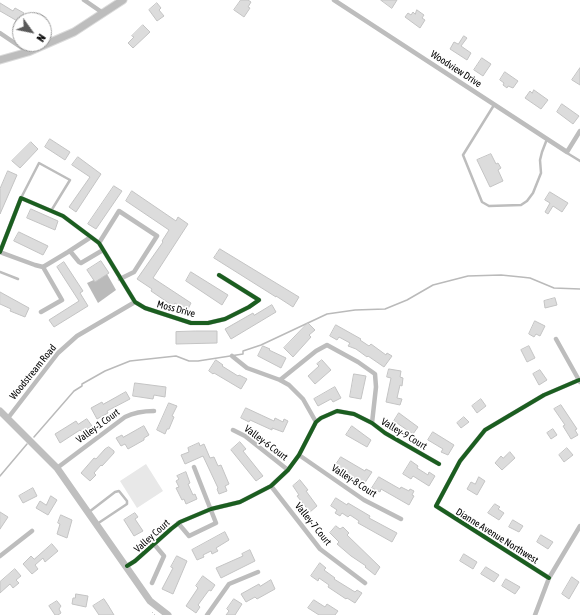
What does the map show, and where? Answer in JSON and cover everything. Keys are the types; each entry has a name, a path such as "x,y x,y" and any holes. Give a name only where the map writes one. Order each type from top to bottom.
{"main road":[{"path":"52,42 74,32 122,0"},
{"path":"0,60 28,52"}],"street":[{"path":"84,0 103,13"},
{"name":"Woodview Drive","path":"334,0 567,152"},
{"path":"0,33 12,41"},
{"path":"567,152 580,131"},
{"path":"91,237 43,266 35,265 0,252 21,198 63,216 91,237 99,244 135,302"},
{"path":"99,244 119,211 157,236 134,272 120,279"},
{"path":"70,251 81,263 103,250"},
{"path":"41,312 62,300 43,266"},
{"name":"Moss Drive","path":"135,302 145,308 191,323 208,323 225,319 249,308 259,300 219,274"},
{"name":"Woodstream Road","path":"8,418 58,353 77,336 135,302"},
{"path":"556,339 579,381"},
{"path":"280,380 316,351 328,345 358,362 375,374 376,387 372,423"},
{"path":"232,356 247,368 280,380 289,385 297,392 316,422"},
{"name":"Dianne Avenue Northwest","path":"549,578 436,506 460,460 485,430 544,395 579,381"},
{"path":"0,411 57,468 127,566 150,601 168,615"},
{"name":"Valley-1 Court","path":"57,468 125,417 140,411 154,411"},
{"name":"Valley-9 Court","path":"316,422 337,411 354,414 372,423 385,433 439,464"},
{"name":"Valley Court","path":"127,566 135,562 178,523 211,509 240,502 271,486 288,470 316,422"},
{"name":"Valley-6 Court","path":"233,430 245,436 288,470"},
{"name":"Valley-8 Court","path":"298,455 364,500 401,519"},
{"path":"178,523 189,536 216,523 194,467"},
{"name":"Valley-7 Court","path":"271,486 320,549 365,583"},
{"path":"535,615 549,578 580,526"},
{"path":"0,556 32,531"},
{"path":"152,583 164,556 154,544"},
{"path":"207,615 229,584 258,572"}],"lane":[{"path":"494,105 463,155 482,202 489,206 521,204 527,201 533,193 541,173 540,160 547,139"},
{"path":"567,152 580,161"},
{"path":"21,198 39,163 70,180 51,211"},
{"path":"0,272 18,280"},
{"path":"88,512 115,492 119,491 121,493 127,501 127,504 97,524"}],"shaded area":[{"path":"107,274 116,290 98,303 87,283"},
{"path":"146,464 163,491 137,508 120,481"}],"building":[{"path":"241,0 248,0 251,2 248,7 250,8 244,17 234,10"},
{"path":"381,0 397,0 392,8"},
{"path":"0,3 13,11 15,8 22,12 12,12 12,18 0,11"},
{"path":"157,3 161,8 159,10 164,16 157,21 149,10"},
{"path":"417,10 424,15 422,18 425,20 420,28 405,17 408,13 411,15 413,12 415,14"},
{"path":"143,25 150,32 133,48 128,43 134,37 132,36"},
{"path":"464,36 467,38 461,46 471,53 467,60 450,49 454,42 458,44"},
{"path":"482,58 491,64 483,76 474,70"},
{"path":"580,68 580,85 572,80"},
{"path":"505,72 518,81 513,88 508,86 507,88 500,80"},
{"path":"534,90 548,100 541,109 525,98 530,91 532,93"},
{"path":"562,104 579,116 573,124 557,112"},
{"path":"50,139 70,152 65,160 45,147"},
{"path":"31,142 38,149 20,168 12,161"},
{"path":"491,154 496,164 498,163 501,168 498,170 503,181 490,187 477,160"},
{"path":"78,157 101,174 76,212 69,207 90,177 72,165"},
{"path":"8,171 17,175 0,214 0,189"},
{"path":"114,186 122,191 96,229 88,224"},
{"path":"132,191 176,221 178,217 188,224 153,278 191,303 187,311 175,303 173,306 151,291 152,289 137,279 163,242 162,241 169,230 126,201"},
{"path":"550,192 568,203 562,212 553,206 548,214 545,212 550,203 545,200"},
{"path":"31,209 58,221 55,230 27,218"},
{"path":"19,232 48,246 43,255 14,241"},
{"path":"220,249 299,297 293,307 214,258"},
{"path":"101,261 109,273 95,282 87,270"},
{"path":"64,262 83,291 80,293 88,306 54,327 49,320 79,301 57,267"},
{"path":"191,272 228,295 222,305 186,281"},
{"path":"0,292 29,308 25,317 10,311 11,309 0,304"},
{"path":"555,298 557,305 545,308 544,301"},
{"path":"272,305 276,312 231,339 225,329 253,313 254,315"},
{"path":"535,321 545,326 540,336 536,334 534,337 529,334"},
{"path":"308,323 315,330 309,335 311,337 293,357 284,348"},
{"path":"336,325 361,339 360,340 369,346 371,344 386,355 387,353 392,356 384,367 356,349 348,346 350,343 339,337 337,340 330,336"},
{"path":"217,331 217,343 176,344 176,332"},
{"path":"263,346 286,358 281,368 258,356"},
{"path":"529,346 535,358 527,362 521,350"},
{"path":"216,360 223,365 222,366 238,376 239,375 247,379 241,389 209,371"},
{"path":"322,360 331,370 315,384 308,376 319,366 317,364"},
{"path":"389,369 401,371 400,377 403,378 402,386 400,385 397,398 402,399 400,405 386,402 391,378 387,377"},
{"path":"540,370 547,380 539,385 533,374"},
{"path":"354,374 366,376 361,399 350,397"},
{"path":"135,383 166,387 165,397 154,395 153,399 133,396"},
{"path":"335,387 341,398 333,402 331,399 318,406 314,399"},
{"path":"126,392 130,399 107,411 108,413 97,419 91,408 102,402 103,404"},
{"path":"481,399 486,406 477,413 472,406"},
{"path":"169,403 177,406 172,416 174,417 169,429 167,429 165,434 157,430"},
{"path":"561,405 577,429 575,430 578,435 571,439 563,426 565,425 554,409"},
{"path":"246,408 274,421 275,418 283,422 284,419 288,421 283,432 272,428 272,430 250,420 249,422 241,418"},
{"path":"399,413 418,427 413,434 394,421"},
{"path":"464,417 469,422 461,428 457,423"},
{"path":"87,419 92,426 82,432 80,430 60,443 55,434 76,421 78,424"},
{"path":"144,426 149,435 144,438 144,440 128,449 125,444 121,446 116,438 122,435 123,437"},
{"path":"352,426 371,440 367,447 346,435"},
{"path":"553,429 557,435 551,439 547,433"},
{"path":"433,432 454,445 448,455 441,452 443,449 428,440"},
{"path":"240,442 246,449 243,451 263,476 256,481 231,450"},
{"path":"199,443 200,446 204,444 210,458 214,457 218,466 221,465 229,484 225,486 227,491 219,494 218,488 203,456 185,464 181,455 189,452 188,448"},
{"path":"109,447 114,451 114,453 94,473 96,475 90,481 81,473 94,458 96,459 105,449"},
{"path":"567,448 573,455 564,462 559,455"},
{"path":"510,452 515,458 502,470 495,463 501,456 503,458"},
{"path":"341,457 365,471 366,469 372,472 364,484 335,466"},
{"path":"411,461 418,466 417,468 428,475 429,472 435,476 429,486 413,476 411,479 403,474"},
{"path":"186,472 190,483 188,484 193,495 195,494 197,499 186,504 184,499 182,500 176,488 179,487 176,481 179,479 177,476"},
{"path":"379,477 400,489 401,487 409,491 410,489 414,491 412,495 414,496 409,505 381,489 380,492 372,488"},
{"path":"479,477 485,481 477,495 467,489 471,482 475,484"},
{"path":"300,480 308,490 306,491 317,506 310,512 297,496 299,495 293,486"},
{"path":"33,488 37,496 23,503 19,496"},
{"path":"51,496 57,500 48,515 36,508 40,501 46,505"},
{"path":"336,498 347,505 348,503 370,516 369,518 397,533 392,542 358,523 359,521 350,515 348,517 342,513 340,516 335,513 337,510 331,506"},
{"path":"495,504 500,507 498,509 504,513 499,520 488,513"},
{"path":"0,512 8,517 0,529"},
{"path":"135,513 138,517 135,519 143,531 134,536 124,520"},
{"path":"61,515 72,520 67,538 57,534 60,524 58,523"},
{"path":"513,520 523,526 519,532 509,527"},
{"path":"336,526 340,529 343,527 349,533 347,535 380,567 375,575 365,567 366,566 337,544 339,542 330,533"},
{"path":"225,532 229,540 216,548 218,551 212,554 211,551 203,555 204,557 197,560 192,550"},
{"path":"541,535 553,542 548,549 537,542"},
{"path":"52,544 58,551 45,562 43,558 35,565 38,569 32,574 23,564 31,556 34,559"},
{"path":"250,550 255,561 221,578 216,568 243,556 242,554"},
{"path":"464,554 477,562 473,569 460,561"},
{"path":"177,556 187,561 173,594 162,589 173,568 171,567"},
{"path":"320,563 326,568 324,570 335,578 334,579 355,592 357,590 362,593 355,603 328,587 329,585 319,578 318,581 311,576"},
{"path":"486,567 499,575 494,582 481,574"},
{"path":"15,569 21,576 16,580 19,583 13,588 10,584 0,593 0,582"},
{"path":"203,576 215,585 211,591 209,590 198,605 200,607 196,613 186,606 198,588 196,586"},
{"path":"572,577 579,582 569,599 562,594"},
{"path":"506,579 520,587 515,594 502,586"},
{"path":"271,580 275,589 257,599 255,597 246,602 241,594 259,584 260,586"},
{"path":"76,594 88,596 86,607 72,604 73,598 75,598"},
{"path":"104,599 114,615 99,615 93,606"},
{"path":"234,599 242,604 235,615 226,615 229,611 227,609"},
{"path":"314,600 325,607 327,604 338,611 335,615 319,615 308,608"},
{"path":"57,601 61,606 59,609 61,613 55,615 49,606"}],"waterway":[{"path":"34,437 74,391 82,386 82,384 105,371 130,361 176,356 189,361 198,361 243,354 243,351 261,345 327,314 355,310 385,309 407,300 433,285 468,276 501,275 530,278 554,288 580,289"},
{"path":"0,476 27,444"}],"cycle path":[{"path":"0,252 21,198 63,216 99,243 135,302 145,308 191,323 208,323 225,319 249,307 259,300 219,275"},
{"path":"549,578 436,506 460,461 485,430 544,395 579,380"},
{"path":"127,566 135,561 180,522 211,509 240,502 271,486 288,470 299,455 316,422 321,418 337,411 354,414 372,423 385,433 439,464"}]}
